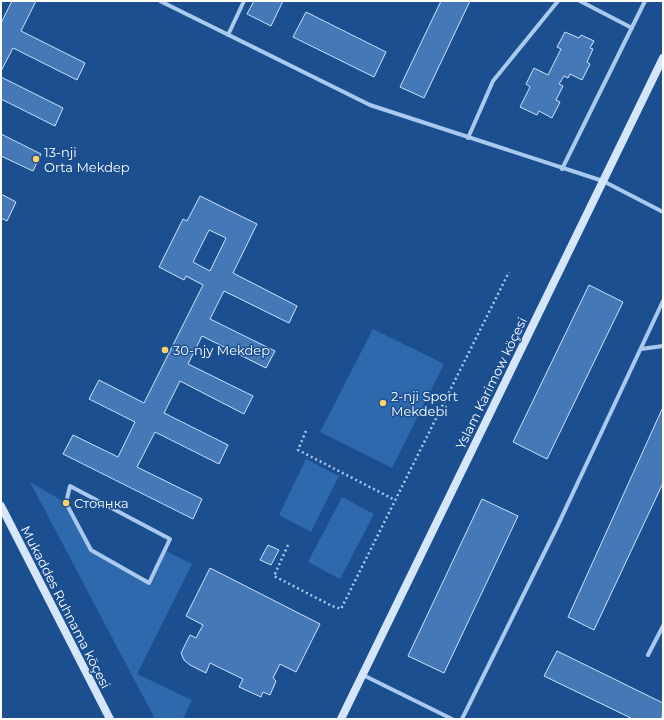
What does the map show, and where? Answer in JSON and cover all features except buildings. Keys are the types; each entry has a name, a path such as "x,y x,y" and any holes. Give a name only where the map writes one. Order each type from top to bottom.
{"street":[{"path":"160,1 370,105 562,169 603,181 663,212"},
{"path":"228,35 244,1"},
{"path":"468,138 493,82 558,1"},
{"path":"580,1 632,28"},
{"path":"562,169 645,1"},
{"name":"Yslam Karimow köçesi","path":"341,719 663,58"},
{"path":"462,719 557,527 663,301"},
{"path":"640,349 663,346"},
{"path":"70,486 170,539 149,583 91,550 66,503 70,486"},
{"name":"Mukaddes Ruhnama köçesi","path":"1,506 110,719"},
{"path":"648,655 663,626"},
{"path":"362,675 452,719"}],"path":[{"path":"288,545 274,576 332,606 341,609 509,272"},
{"path":"306,431 298,450 395,500"}],"shaded area":[{"path":"373,329 444,364 392,468 320,432"},
{"path":"306,459 339,476 311,532 279,515"},
{"path":"30,482 66,503 91,550 149,582 164,550 192,564 137,674 192,700 183,719 155,719"},
{"path":"342,497 374,514 340,579 308,562"}],"place":[{"name":"13-nji Orta Mekdep","path":"36,159"},
{"name":"30-njy Mekdep","path":"165,350"},
{"name":"2-nji Sport Mekdebi","path":"383,403"},
{"name":"Стоянка","path":"66,503"}]}
